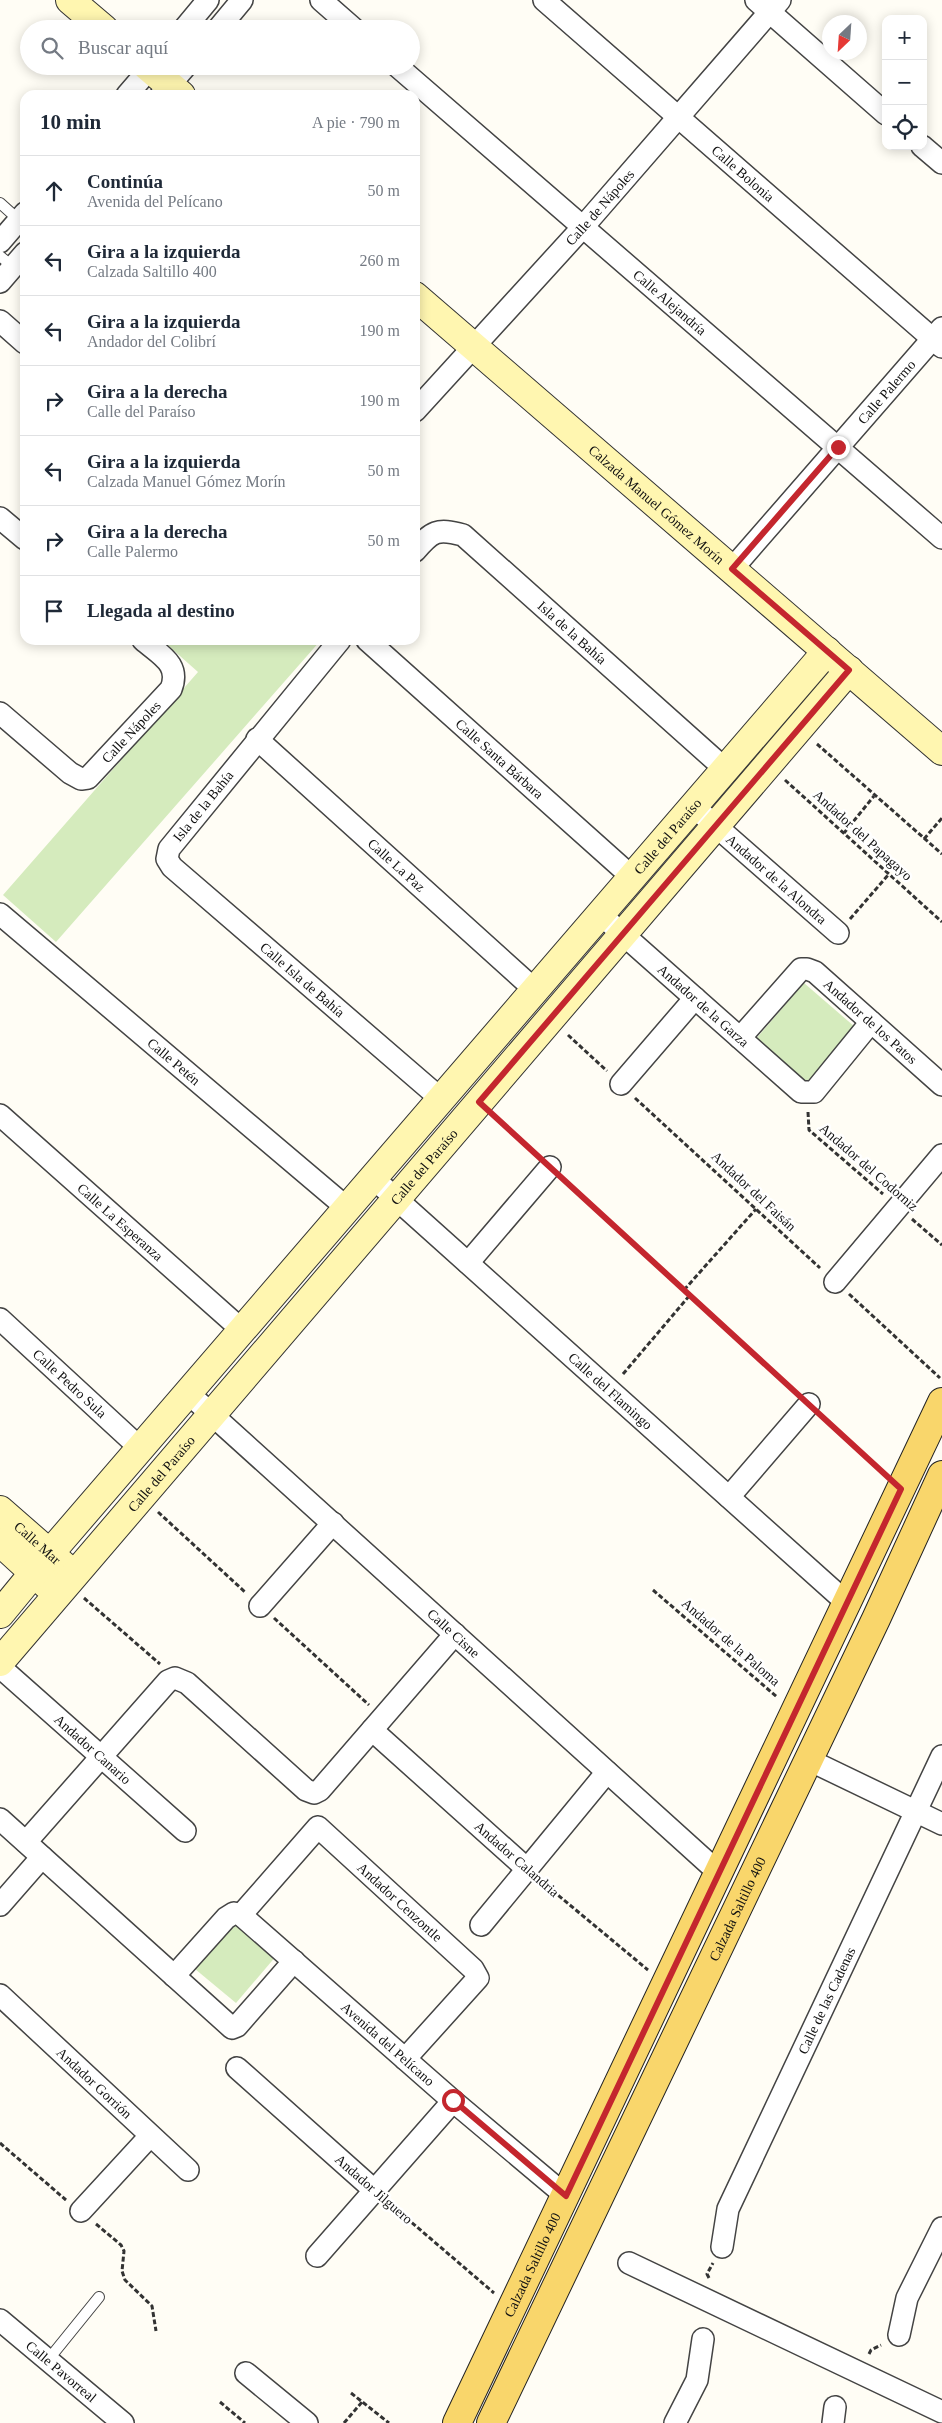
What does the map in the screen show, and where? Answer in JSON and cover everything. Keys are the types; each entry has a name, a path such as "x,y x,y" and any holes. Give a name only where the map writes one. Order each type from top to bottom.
{"main road":[{"name":"Calzada Saltillo 400","path":"457,2423 942,1402"},
{"name":"Calzada Saltillo 400","path":"491,2423 809,1760 942,1475"}],"street":[{"path":"70,0 93,20"},
{"path":"191,20 208,0"},
{"path":"225,20 242,0"},
{"path":"321,0 344,20"},
{"name":"Calle Bolonia","path":"544,0 678,117 939,338"},
{"path":"768,4 882,110"},
{"name":"Calle de Nápoles","path":"420,406 582,228 678,117 768,4"},
{"name":"Calle Alejandría","path":"407,75 942,538"},
{"path":"138,90 164,78"},
{"path":"927,150 942,163"},
{"path":"0,242 20,222"},
{"name":"Calzada Manuel Gómez Morín","path":"420,300 942,751"},
{"path":"0,321 20,339"},
{"name":"Calle Palermo","path":"732,569 838,447 939,338"},
{"path":"0,518 20,535"},
{"name":"Isla de la Bahía","path":"420,545 429,534 444,530 463,535 725,769"},
{"name":"Calle Nápoles","path":"0,713 81,779 88,778 171,689 175,678 172,666 149,645"},
{"name":"Isla de la Bahía","path":"167,859 168,849 256,739 336,645"},
{"name":"Calle Santa Bárbara","path":"373,645 632,877"},
{"name":"Calle del Paraíso","path":"0,1614 140,1448 827,651"},
{"name":"Calle del Paraíso","path":"0,1662 849,670"},
{"name":"Calle La Paz","path":"256,739 535,990"},
{"name":"Andador de la Alondra","path":"693,806 838,933"},
{"name":"Calle Isla de Bahía","path":"167,859 172,867 441,1099"},
{"name":"Calle Petén","path":"0,914 347,1208"},
{"name":"Andador de la Garza","path":"600,914 801,1092 807,1093"},
{"name":"Andador de los Patos","path":"740,1038 801,969 807,968 815,972 871,1022 939,1075"},
{"path":"621,1084 695,998"},
{"path":"807,1093 814,1092 871,1022"},
{"name":"Calle La Esperanza","path":"0,1115 242,1330"},
{"path":"835,1282 942,1155"},
{"path":"468,1263 550,1167"},
{"name":"Calle del Flamingo","path":"373,1178 847,1602"},
{"name":"Calle Pedro Sula","path":"0,1319 140,1448"},
{"name":"Calle Cisne","path":"188,1393 719,1873"},
{"path":"729,1497 809,1404"},
{"name":"Calle Mar","path":"0,1510 42,1563 67,1585"},
{"path":"260,1606 333,1523"},
{"name":"Calle Mar","path":"0,1542 42,1563"},
{"path":"26,1842 168,1681 175,1678 187,1683 306,1790 314,1793 320,1790 455,1634"},
{"name":"Andador Canario","path":"0,1666 185,1831"},
{"name":"Andador Calandria","path":"372,1730 527,1869"},
{"name":"Calle de las Cadenas","path":"722,2247 728,2209 942,1756"},
{"path":"809,1760 942,1824"},
{"path":"481,1925 607,1772"},
{"path":"0,1819 232,2028 237,2026 294,1961"},
{"name":"Andador Cenzontle","path":"237,1914 318,1827 472,1969 478,1978 405,2059"},
{"path":"0,1905 42,1857"},
{"path":"174,1976 226,1918 237,1914"},
{"name":"Avenida del Pelícano","path":"237,1914 566,2196"},
{"name":"Andador Gorrión","path":"0,1995 188,2170"},
{"name":"Andador Jilguero","path":"237,2068 374,2190"},
{"path":"317,2256 453,2100"},
{"path":"81,2211 150,2136"},
{"path":"899,2334 907,2298 942,2228"},
{"path":"629,2262 942,2412"},
{"name":"Calle Pavorreal","path":"0,2320 123,2423"},
{"path":"675,2423 698,2380 703,2339"},
{"path":"246,2373 307,2423"}],"lane":[{"path":"0,203 20,217"},
{"path":"48,2360 99,2297"}],"path":[{"path":"799,729 942,854"},
{"name":"Andador del Papagayo","path":"768,764 942,922"},
{"path":"844,833 874,796"},
{"path":"924,839 942,818"},
{"name":"Andador del Faisán","path":"551,1019 942,1380"},
{"name":"Andador del Codorniz","path":"807,1093 809,1130 942,1245"},
{"path":"479,1102 901,1489"},
{"path":"684,1290 756,1209"},
{"path":"609,1390 690,1295"},
{"path":"67,1585 81,1595 175,1678"},
{"name":"Andador de la Paloma","path":"653,1590 795,1712"},
{"name":"Andador Calandria","path":"527,1869 666,1985"},
{"name":"Andador Jilguero","path":"374,2190 512,2308"},
{"path":"718,2305 707,2274 722,2247"},
{"path":"858,2372 871,2350 899,2334"},
{"path":"351,2393 389,2423"},
{"path":"220,2402 245,2423"},
{"path":"344,2423 362,2402"}],"green space":[{"path":"168,645 317,645 56,942 3,895 198,672"},
{"path":"804,983 855,1027 799,1092 748,1048"},
{"path":"230,1916 277,1955 236,2003 189,1964"}],"route":[{"path":"453,2100 566,2196 901,1489 479,1102 849,670 732,569 838,447"}]}
